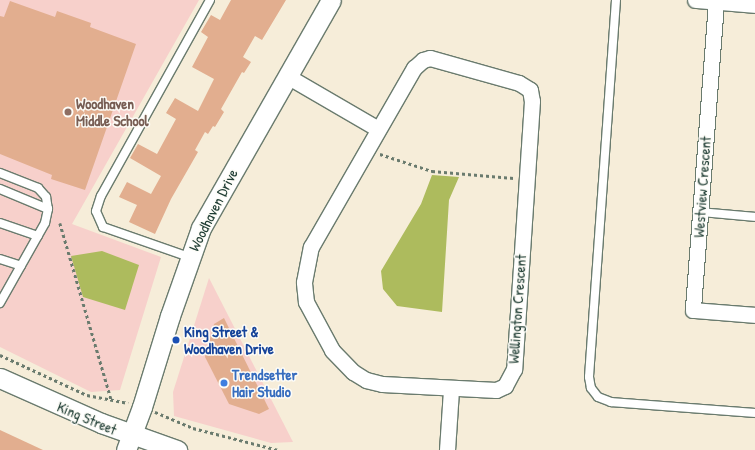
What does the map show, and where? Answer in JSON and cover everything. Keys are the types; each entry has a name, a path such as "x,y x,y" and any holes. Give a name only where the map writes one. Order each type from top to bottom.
{"street":[{"name":"Woodhaven Drive","path":"128,443 189,257 215,200 331,0"},
{"path":"695,0 755,5"},
{"name":"Westview Crescent","path":"716,2 693,310 755,315"},
{"name":"Wellington Crescent","path":"437,58 519,83 530,90 532,100 512,376 505,386 496,390 382,384 366,380 353,372 332,350 306,302 304,282 311,247 378,129 414,68 423,60 437,58"},
{"path":"287,76 378,129"},
{"name":"King Street","path":"0,378 128,443 177,450"},
{"path":"447,450 451,388"}],"lane":[{"path":"189,257 103,227 96,211 101,196 210,0"},
{"path":"616,0 589,377 592,388 598,397 611,402 755,413"},
{"path":"0,173 38,188 46,197 48,209 45,223 0,303"},
{"path":"0,189 48,209"},
{"path":"700,212 755,217"},
{"path":"0,223 38,236"},
{"path":"0,259 20,266"}],"path":[{"path":"366,150 432,171 527,179"},
{"path":"60,223 111,400"}],"shaded area":[{"name":"Woodhaven Middle School","path":"0,0 199,0 72,224 161,257 120,390 91,392 0,347"},
{"path":"209,278 293,442 271,443 174,416 173,392"}],"green space":[{"path":"432,175 459,177 449,200 442,312 397,306 383,289 381,271 421,204"},
{"path":"102,251 139,265 125,310 83,297 71,256"}],"building":[{"path":"231,0 286,0 262,40 255,36 243,57 251,62 244,73 242,72 221,109 224,112 215,127 213,126 208,134 205,132 195,150 198,152 171,199 155,234 129,222 137,205 119,197 127,182 151,194 161,176 130,158 138,144 157,154 176,119 166,113 175,98 198,111 214,79 192,67 208,37 201,32 211,15 220,20"},
{"path":"10,1 55,17 57,11 91,23 90,27 136,44 85,190 51,179 52,175 0,154 0,16 4,17"},
{"path":"224,318 269,409 259,414 229,404 205,357 214,324"},
{"path":"0,430 43,450 0,450"}],"place":[{"name":"Woodhaven Middle School","path":"68,112"},
{"name":"King Street & Woodhaven Drive","path":"176,340"},
{"name":"Trendsetter Hair Studio","path":"224,383"}]}
